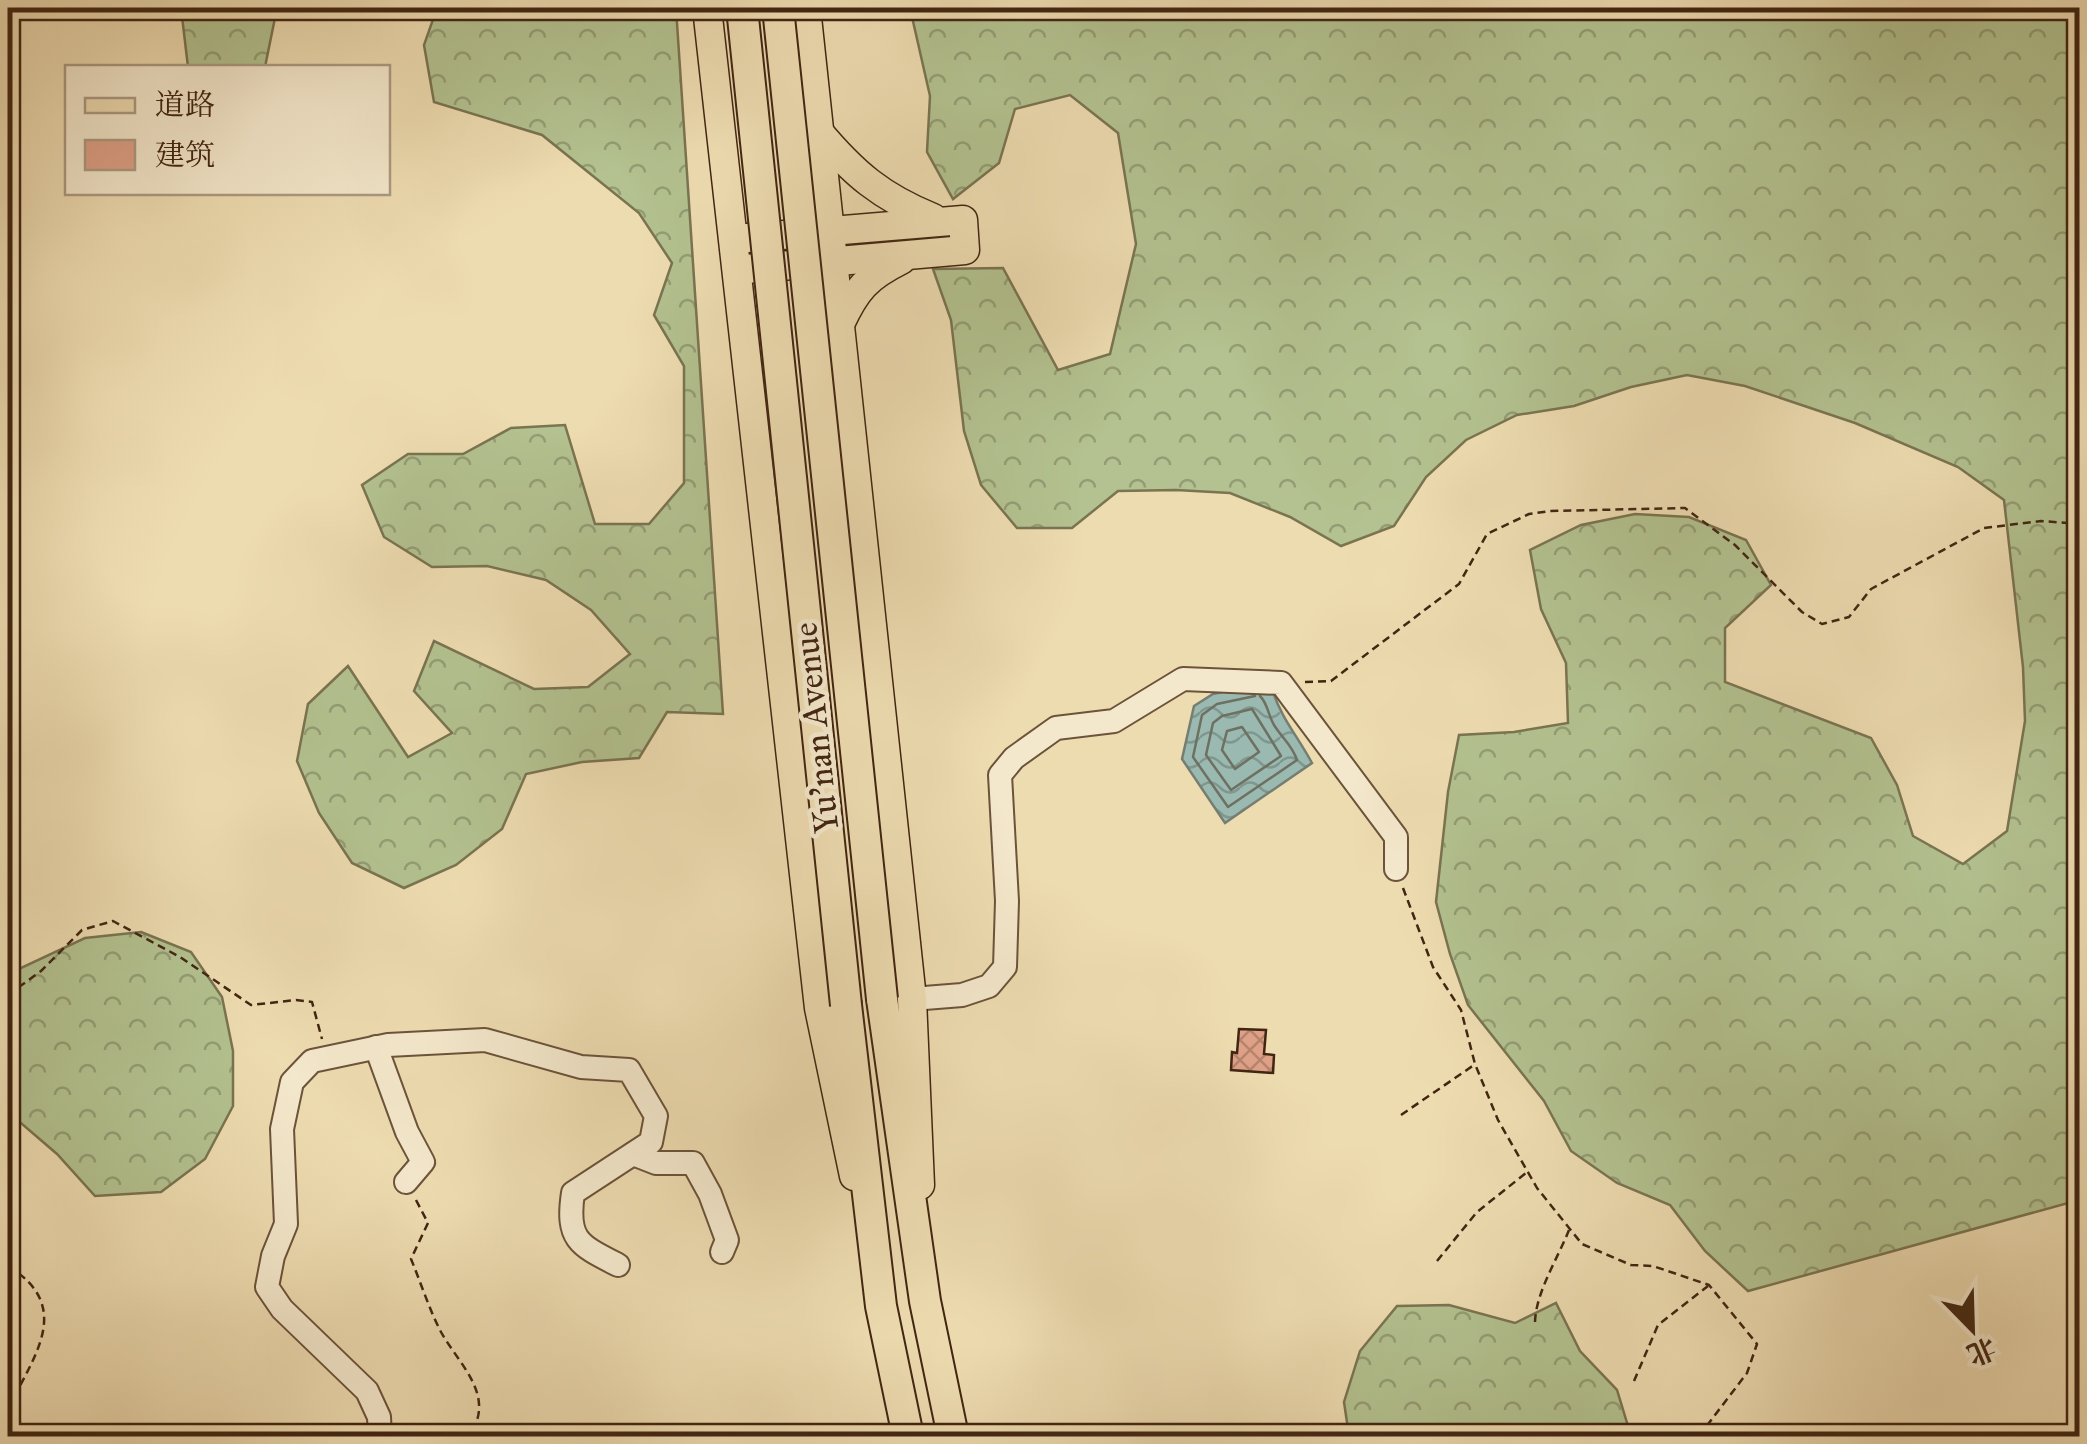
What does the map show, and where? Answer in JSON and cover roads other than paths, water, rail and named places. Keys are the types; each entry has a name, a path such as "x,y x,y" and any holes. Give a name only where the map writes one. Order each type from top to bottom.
{"highway":[{"name":"Yu'nan Avenue","path":"742,8 846,1004 882,1306 908,1436"},
{"name":"Yu'nan Avenue","path":"778,8 897,1000 926,1302 953,1436"}],"main road":[{"path":"707,8 819,1008 882,1306"},
{"path":"806,8 839,325 897,1000"},
{"path":"818,131 848,168 873,187 899,204 939,221"},
{"path":"732,240 962,220 965,250 734,270"},
{"path":"839,325 853,295 874,273 913,254"}],"street":[{"path":"897,1000 962,994 990,986 1005,967 1007,901 1000,775 1014,758 1056,728 1114,722 1183,679 1281,683 1396,837 1396,869"},
{"path":"380,1436 380,1417 367,1390 282,1309 267,1287 273,1256 286,1224 282,1129 292,1082 312,1061 376,1047 485,1040 581,1067 629,1070 656,1116 651,1142 573,1194 569,1220 583,1247 618,1265"},
{"path":"376,1047 407,1132 424,1162 406,1182"},
{"path":"632,1154 656,1162 693,1163 710,1194 727,1240 722,1252"}],"water":[{"path":"1260,684 1273,692 1312,763 1225,823 1182,759 1194,706 1213,694"}]}
